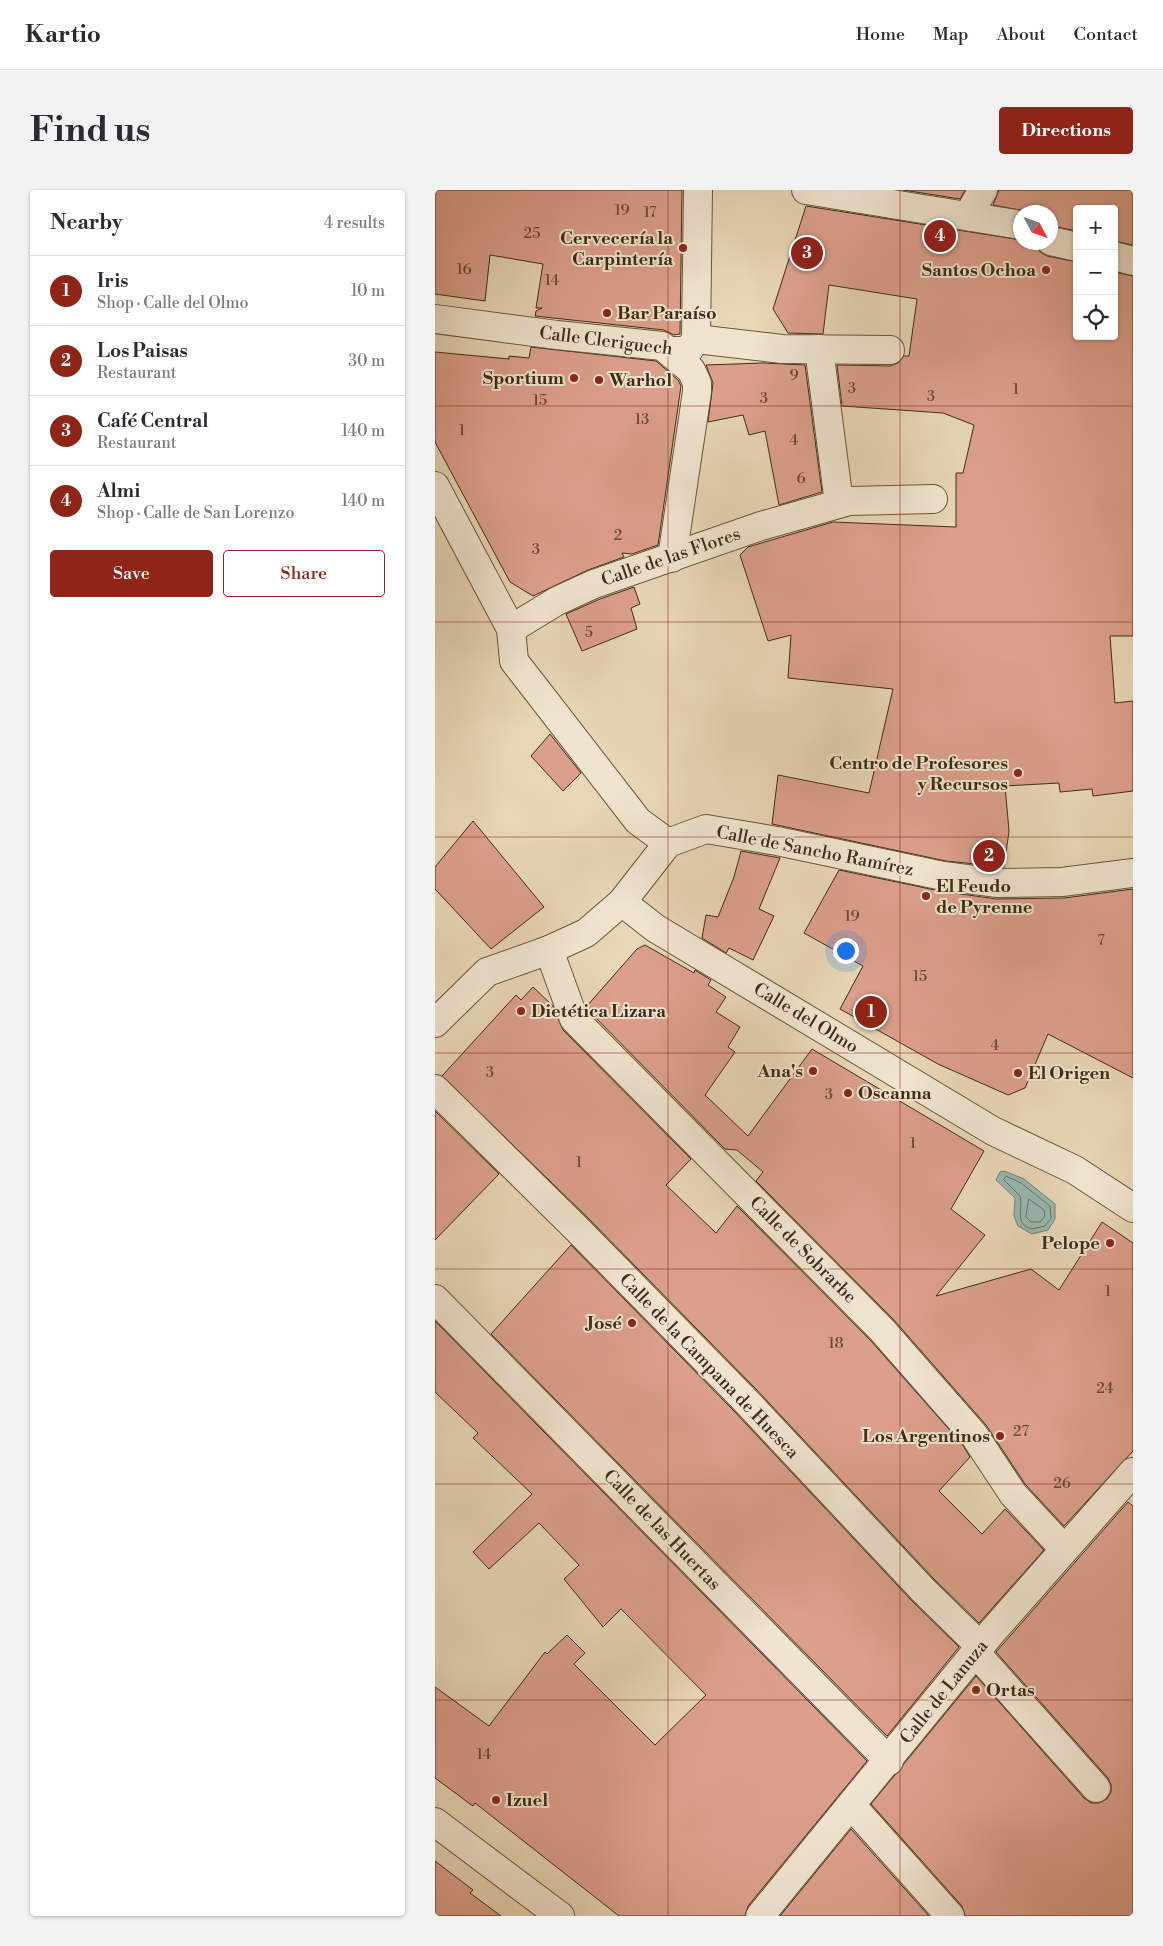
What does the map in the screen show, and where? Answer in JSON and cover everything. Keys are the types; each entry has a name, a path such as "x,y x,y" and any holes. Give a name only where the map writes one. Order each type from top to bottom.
{"street":[{"path":"696,338 698,190"},
{"path":"806,190 1013,224"},
{"path":"972,217 974,205 983,190"},
{"path":"1058,243 1073,246"},
{"path":"1118,257 1133,261"},
{"name":"Calle Cleriguech","path":"435,319 662,346 669,351 688,351 696,338 782,349 891,350"},
{"path":"819,349 839,503"},
{"path":"669,351 691,370 698,388 672,558"},
{"path":"435,486 511,629 514,661 638,821 668,844 622,902 586,933 549,950 487,972 435,1023"},
{"name":"Calle de las Flores","path":"511,629 557,601 594,584 761,526 849,501 933,499"},
{"name":"Calle de Sancho Ramírez","path":"668,844 706,829 777,841 943,876 998,883 1062,882 1133,874"},
{"name":"Calle del Olmo","path":"622,902 655,928 993,1131 1075,1170 1133,1208"},
{"name":"Calle de Sobrarbe","path":"549,950 574,1019 882,1330 973,1435 1013,1494 1064,1549"},
{"name":"Calle de la Campana de Huesca","path":"435,1089 576,1228 744,1399 978,1649 1095,1788"},
{"name":"Calle de las Huertas","path":"435,1299 889,1761"},
{"name":"Calle de Lanuza","path":"761,1916 889,1761 978,1649 1064,1549 1131,1477"},
{"path":"852,1806 950,1916"},
{"path":"435,1822 560,1916"}],"water":[{"path":"1004,1171 1024,1179 1055,1204 1055,1219 1048,1230 1032,1234 1018,1226 1014,1216 1015,1198 996,1180 1000,1172"}],"building":[{"path":"435,190 682,190 680,334 674,335 664,330 535,316 536,311 542,308 536,308 543,264 490,255 485,301 435,294"},
{"path":"903,190 965,190 960,199"},
{"path":"999,190 1133,190 1133,245 1118,242 1118,205 1073,205 1073,230 1058,227 1058,205 1013,205 1013,209 993,205"},
{"path":"806,206 1013,239 1013,250 1039,250 1047,256 1073,261 1073,340 1118,340 1118,273 1133,276 1133,636 1110,636 1115,703 1133,701 1133,791 1093,796 1092,789 1060,792 1059,783 1005,786 1009,831 1004,867 946,861 772,824 778,775 869,793 893,689 788,678 791,635 768,641 740,555 748,547 833,522 956,527 956,473 963,473 974,425 943,413 842,406 837,365 890,366 898,363 904,356 909,356 917,299 829,285 823,334 788,333 773,309"},
{"path":"531,347 656,361 678,380 681,386 658,545 632,554 622,553 624,557 588,570 533,596 510,582 435,442 435,352 509,359 509,356 529,358"},
{"path":"763,363 805,365 822,492 779,505 765,431 749,435 743,415 708,422 713,383 706,365"},
{"path":"634,587 640,604 631,608 637,629 582,651 566,614"},
{"path":"550,734 581,773 563,791 531,756"},
{"path":"473,821 544,907 491,949 435,889 435,867"},
{"path":"741,851 780,858 759,909 774,916 753,960 729,948 726,953 702,938 706,915 718,917 734,877"},
{"path":"839,870 940,891 996,899 1064,898 1133,889 1133,1078 1048,1034 1025,1088 1008,1095 938,1064 840,1009 863,966 804,933"},
{"path":"645,945 694,973 695,970 711,980 708,985 726,997 716,1012 740,1027 728,1047 735,1052 705,1095 748,1136 812,1049 984,1151 951,1209 985,1235 936,1296 1031,1269 1059,1290 1102,1222 1133,1243 1133,1451 1064,1526 1025,1484 986,1425 894,1320 756,1181 763,1172 737,1150 725,1149 588,1010 586,1007 637,949"},
{"path":"533,987 553,1006 563,1030 691,1159 666,1185 716,1233 737,1206 871,1341 962,1444 970,1457 939,1491 982,1534 1005,1509 1044,1550 979,1623 934,1579 755,1388 587,1217 442,1076 516,995 521,1000"},
{"path":"435,1111 499,1174 435,1240"},
{"path":"571,1245 733,1410 912,1601 959,1647 887,1736 491,1334"},
{"path":"435,1321 867,1761 748,1906 745,1916 619,1916 475,1803 473,1806 435,1778 435,1687 489,1726 545,1652 547,1654 567,1635 585,1653 574,1664 655,1745 706,1695 621,1609 603,1627 564,1579 579,1565 539,1523 489,1569 473,1552 532,1494 473,1438 478,1433 435,1392"},
{"path":"1128,1502 1133,1506 1133,1916 965,1916 962,1906 871,1804 976,1676 1084,1798 1091,1803 1099,1803 1107,1799 1111,1792 1108,1778 996,1652"},
{"path":"851,1829 929,1916 780,1916"},
{"path":"435,1861 473,1890 470,1893 501,1916 435,1916"}],"place":[{"name":"Almi","path":"940,236"},
{"name":"Cervecería la Carpintería","path":"683,248"},
{"name":"Café Central","path":"807,253"},
{"name":"Santos Ochoa","path":"1046,270"},
{"name":"Bar Paraíso","path":"607,313"},
{"name":"Sportium","path":"574,378"},
{"name":"Warhol","path":"599,380"},
{"name":"Centro de Profesores y Recursos","path":"1018,773"},
{"name":"Los Paisas","path":"989,856"},
{"name":"El Feudo de Pyrenne","path":"926,896"},
{"name":"Dietética Lizara","path":"521,1011"},
{"name":"Iris","path":"871,1012"},
{"name":"Ana's","path":"813,1071"},
{"name":"El Origen","path":"1018,1073"},
{"name":"Oscanna","path":"848,1093"},
{"name":"Pelope","path":"1110,1243"},
{"name":"José","path":"632,1323"},
{"name":"Los Argentinos","path":"1000,1436"},
{"name":"Ortas","path":"976,1690"},
{"name":"Izuel","path":"496,1800"}]}
